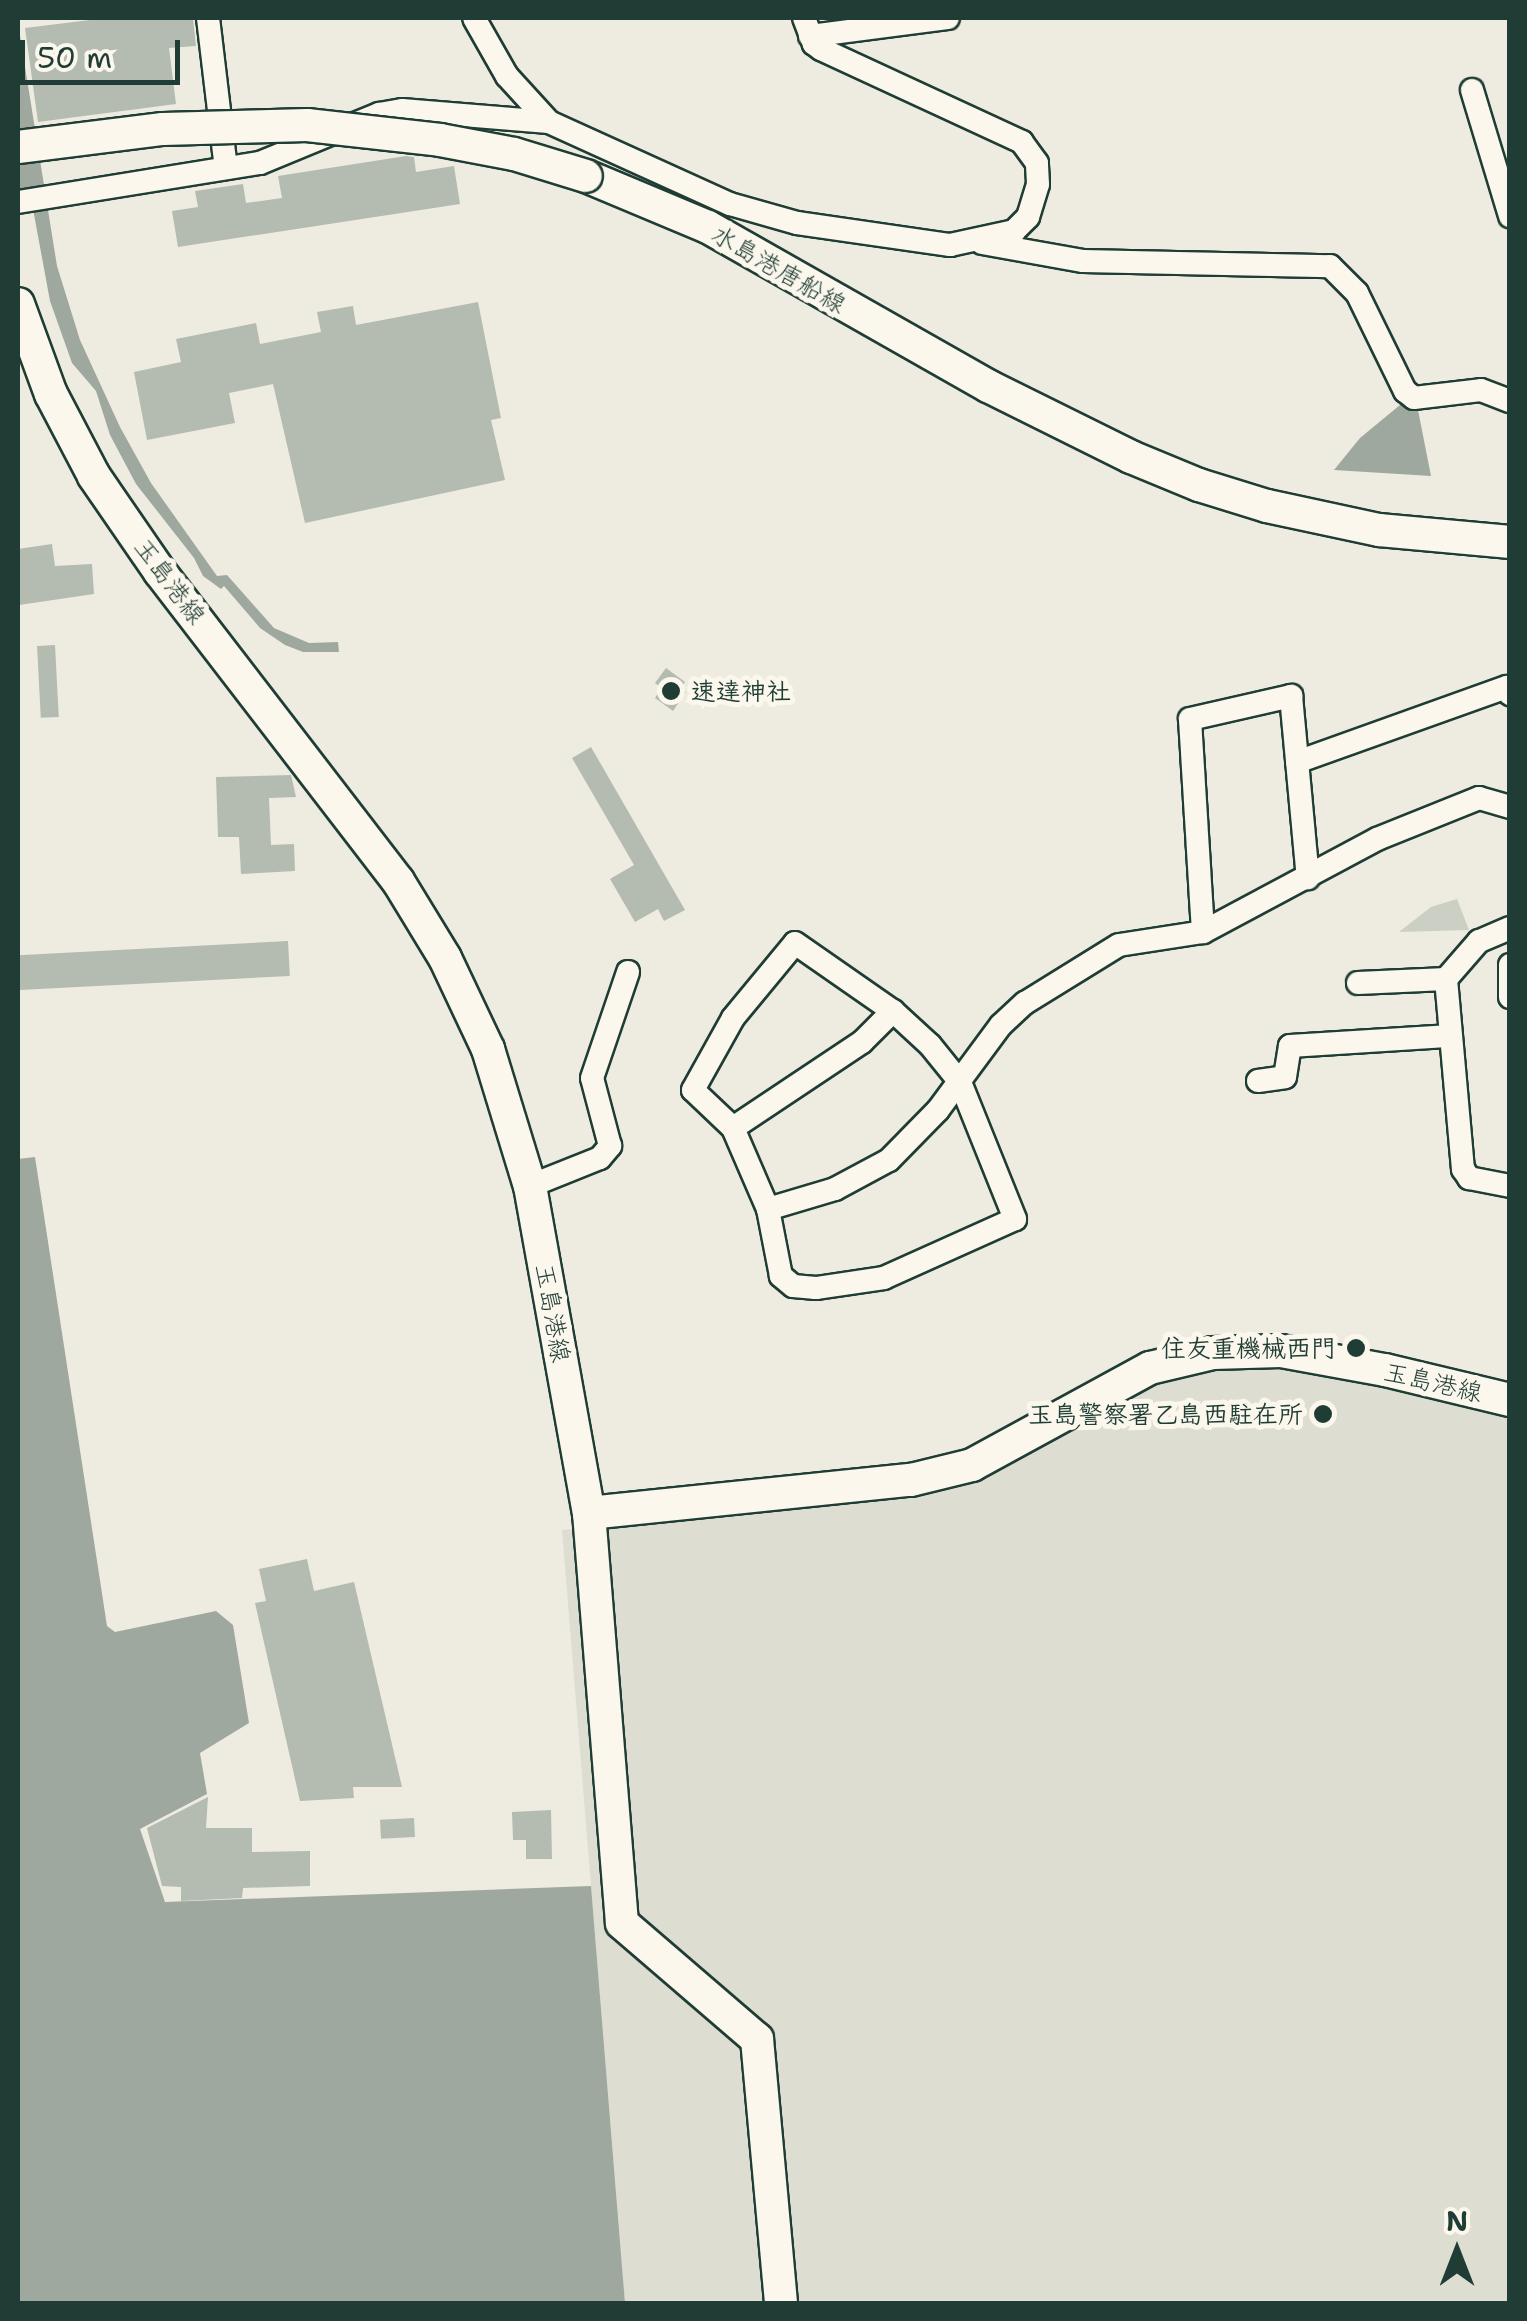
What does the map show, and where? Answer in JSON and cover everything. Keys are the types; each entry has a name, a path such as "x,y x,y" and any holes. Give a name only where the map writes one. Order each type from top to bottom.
{"main road":[{"name":"水島港唐船線","path":"18,146 163,130 307,125 440,140 514,154 586,176 708,227 988,386 1131,457 1199,485 1267,506 1379,530 1510,542"},
{"name":"玉島港線","path":"18,304 51,394 94,476 160,572 387,867 445,958 488,1049 530,1186 589,1512 911,1480 972,1465 1150,1368 1213,1353 1281,1351 1386,1370 1510,1400"},
{"path":"1131,457 1209,468 1374,508 1510,522"},
{"path":"1131,457 1188,498 1259,524 1379,552 1510,563"},
{"path":"589,1512 622,1923 757,2039 781,2304"}],"street":[{"path":"208,18 226,168"},
{"path":"474,18 507,76 549,122"},
{"path":"18,202 260,163 379,114 402,110 549,122 730,204 843,230 950,245 977,242 1014,231 1028,217 1038,184 1033,153 1010,134 821,50 807,27 948,18"},
{"path":"1472,90 1510,216"},
{"path":"977,242 1083,261 1330,266 1357,294 1405,391 1414,398 1481,390 1510,401"},
{"path":"1297,762 1507,687 1510,694"},
{"path":"1203,932 1190,719 1291,696 1308,878"},
{"path":"768,1210 835,1188 889,1160 913,1139 1002,1025 1025,1004 1119,944 1203,932 1378,840 1479,798 1510,806"},
{"path":"1510,928 1478,941 1446,979 1463,1169 1469,1178 1510,1186"},
{"path":"794,943 893,1011 930,1045 960,1082 1015,1219 884,1278 816,1288 793,1286 781,1276 768,1210 733,1128 693,1090 733,1018 794,943"},
{"path":"1510,965 1510,998"},
{"path":"530,1186 600,1158 610,1146 592,1078 628,972"},
{"path":"1358,982 1446,979"},
{"path":"733,1128 862,1042 893,1011"},
{"path":"1258,1081 1285,1077 1290,1046 1451,1036"}],"shaded area":[{"path":"18,23 57,266 80,340 120,427 151,483 217,576 227,575 274,628 309,643 338,642 339,652 303,652 285,645 260,628 224,586 221,589 203,576 194,558 136,484 110,435 96,391 72,363 50,301 33,209 18,189"},
{"path":"1400,405 1417,405 1431,476 1334,470 1360,438"},
{"path":"1457,899 1469,930 1399,932 1431,907"},
{"path":"35,1157 107,1626 115,1632 216,1611 233,1625 249,1723 200,1753 207,1794 140,1829 165,1902 591,1886 625,2303 18,2303 18,1159"},
{"path":"1281,1362 1509,1413 1509,2303 625,2303 562,1530 911,1492 1155,1378 1215,1365"}],"building":[{"path":"106,18 193,18 196,46 169,48 176,104 38,122 25,28"},
{"path":"414,157 416,172 454,166 460,204 178,247 172,211 198,207 195,191 243,184 246,203 282,198 278,176"},
{"path":"478,302 501,418 491,420 505,480 305,523 273,384 229,393 235,423 147,440 134,372 181,362 176,339 256,323 260,344 321,332 317,312 353,306 356,325"},
{"path":"52,544 55,566 92,564 94,594 19,605 18,549"},
{"path":"55,645 59,717 41,718 37,646"},
{"name":"速達神社","path":"666,668 685,682 680,689 686,692 673,711 655,698 662,688 655,683"},
{"path":"591,747 685,910 664,921 658,909 635,922 610,879 634,865 572,758"},
{"path":"291,775 296,797 269,798 271,845 294,844 295,871 241,874 239,837 218,837 216,777"},
{"path":"288,941 290,976 20,990 18,955"},
{"path":"307,1559 314,1591 354,1582 402,1787 353,1787 354,1798 300,1801 255,1603 266,1601 259,1569"},
{"path":"208,1797 206,1828 252,1828 252,1852 310,1851 310,1886 243,1888 242,1898 181,1901 181,1887 162,1886 147,1828"},
{"path":"551,1810 552,1859 526,1859 526,1840 513,1840 512,1812"},
{"path":"414,1818 415,1837 381,1839 380,1820"}],"place":[{"name":"速達神社","path":"671,691"},
{"name":"住友重機械西門","path":"1356,1348"},
{"name":"玉島警察署乙島西駐在所","path":"1323,1414"}]}
